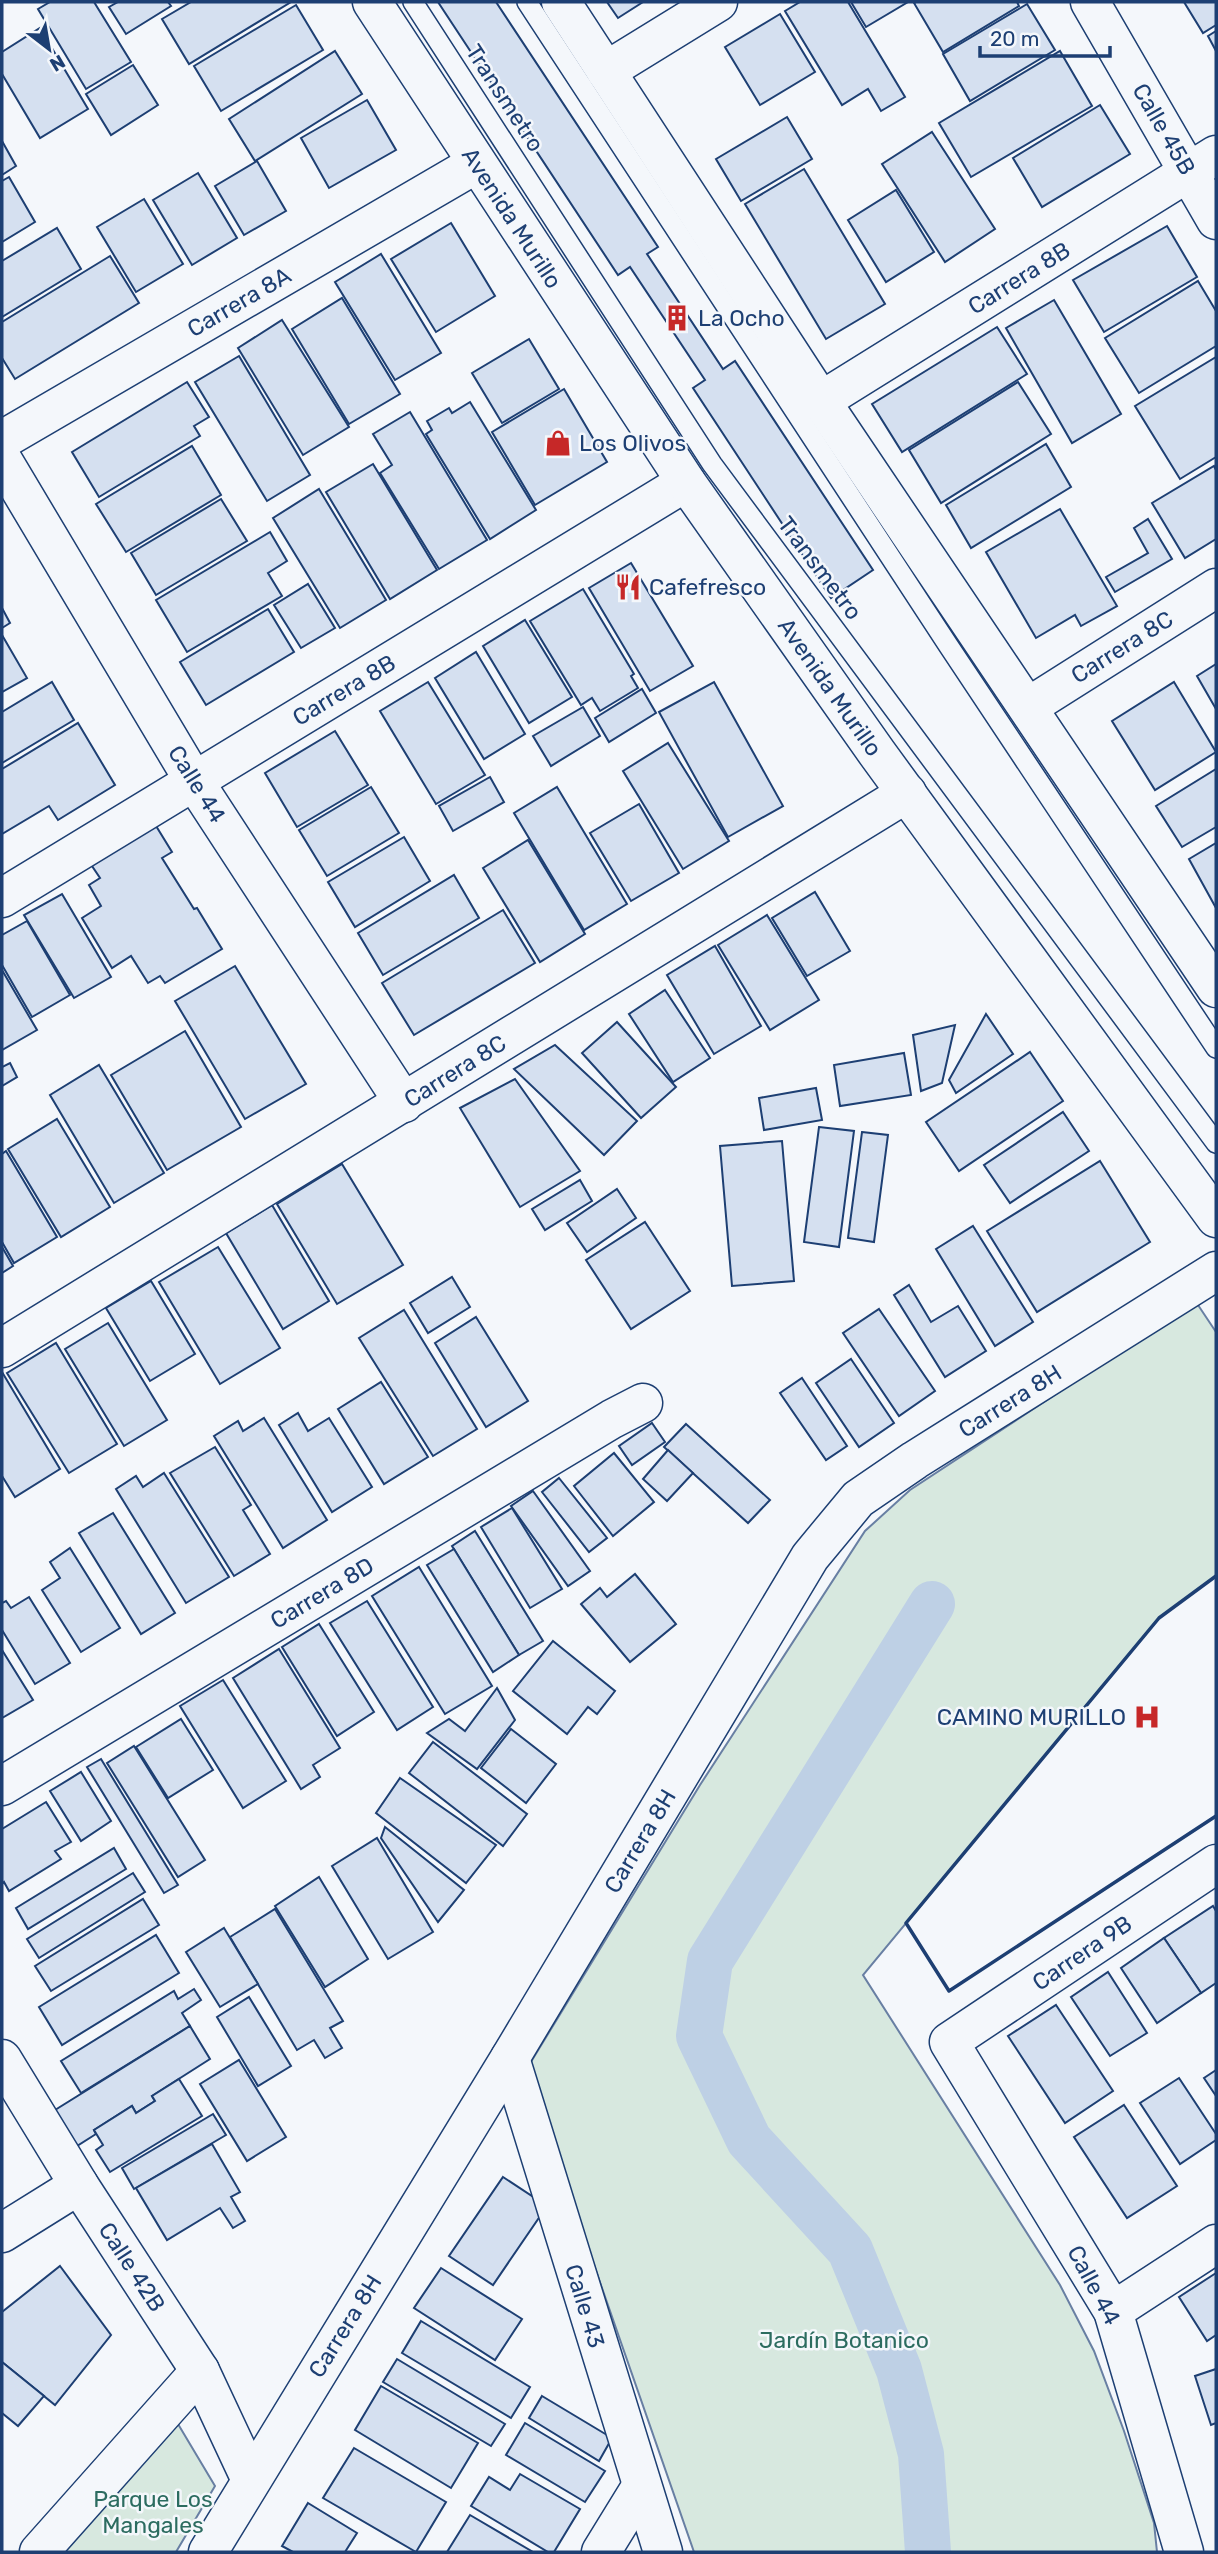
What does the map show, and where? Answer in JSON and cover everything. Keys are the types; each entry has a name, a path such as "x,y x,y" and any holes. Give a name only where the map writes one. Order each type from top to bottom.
{"street":[{"name":"Avenida Murillo","path":"372,2 686,482 907,793 1216,1218"},
{"path":"561,2 821,401 1216,988"},
{"path":"606,71 718,2"},
{"name":"Calle 45B","path":"1090,2 1202,163 1216,220"},
{"name":"Carrera 8B","path":"821,401 1202,163"},
{"name":"Carrera 8A","path":"2,440 476,164"},
{"name":"Calle 44","path":"2,459 194,781 404,1103"},
{"name":"Carrera 8B","path":"2,898 686,482"},
{"name":"Carrera 8C","path":"1028,707 1216,587"},
{"name":"Carrera 8C","path":"2,1348 907,793"},
{"name":"Carrera 8H","path":"208,2552 510,2058 810,1558 858,1499 926,1453 1216,1271"},
{"name":"Carrera 8D","path":"2,1786 600,1426 643,1403"},
{"name":"Carrera 9B","path":"949,2042 1216,1864"},
{"name":"Calle 44","path":"949,2042 1113,2311 1184,2552"},
{"name":"Calle 43","path":"510,2058 663,2552"},
{"name":"Calle 42B","path":"2,2059 79,2185 200,2371 251,2480"},
{"path":"2,2233 79,2185"},
{"path":"1113,2311 1216,2244"},
{"path":"39,2552 200,2371"},
{"path":"601,2552 641,2487"}],"lane":[{"name":"Transmetro","path":"413,2 712,464 1216,1143"},
{"path":"527,2 948,645 1216,1048"}],"green space":[{"name":"Jardín Botanico","path":"1196,1302 1216,1332 1216,1576 1159,1618 863,1975 1060,2285 1094,2351 1154,2523 1157,2552 694,2552 526,2070 700,1785 865,1531 910,1490"},
{"name":"Parque Los Mangales","path":"178,2424 215,2486 176,2552 62,2552"}],"building":[{"path":"50,2 94,2 131,62 86,89 38,9"},
{"path":"118,2 168,2 171,6 126,34 109,7"},
{"path":"191,2 291,2 189,64 162,19"},
{"name":"La Ocho","path":"438,2 496,2 658,247 647,254 723,369 735,361 873,570 831,598 693,388 705,380 630,267 618,275"},
{"path":"607,2 643,2 618,18"},
{"path":"800,2 848,2 905,97 881,111 868,89 842,105 785,11"},
{"path":"851,2 908,2 866,27"},
{"path":"1017,2 1019,6 943,52 914,3"},
{"path":"1184,2 1216,2 1216,25 1203,33"},
{"path":"1027,4 1055,50 970,101 943,54"},
{"path":"296,5 323,50 221,111 194,66"},
{"path":"780,14 815,72 760,105 725,47"},
{"path":"40,28 88,109 40,138 2,74 2,52"},
{"path":"1216,31 1216,51 1208,36"},
{"path":"335,51 362,94 255,161 229,119"},
{"path":"1060,51 1092,106 971,177 939,123"},
{"path":"133,65 158,105 111,135 86,94"},
{"path":"367,100 396,150 329,188 301,138"},
{"path":"1100,105 1130,154 1042,207 1013,158"},
{"path":"787,117 812,159 741,201 716,159"},
{"path":"932,132 995,229 945,262 882,164"},
{"path":"2,141 16,166 2,175"},
{"path":"257,161 286,211 244,235 215,186"},
{"path":"804,169 885,304 826,339 745,204"},
{"path":"198,173 237,238 192,265 153,200"},
{"path":"9,177 35,222 2,242 2,181"},
{"path":"896,190 934,252 886,282 848,220"},
{"path":"144,199 183,264 136,292 97,227"},
{"path":"451,223 495,296 436,332 391,259"},
{"path":"1167,226 1197,277 1104,332 1073,280"},
{"path":"57,228 81,269 2,317 2,261"},
{"path":"381,254 441,353 395,380 335,282"},
{"path":"110,256 139,303 15,379 2,358 2,322"},
{"path":"1198,281 1216,311 1216,346 1139,393 1105,338"},
{"path":"342,298 400,394 349,424 292,329"},
{"path":"1054,300 1121,414 1072,443 1006,328"},
{"path":"282,320 349,427 303,455 238,348"},
{"path":"997,327 1027,374 902,452 872,404"},
{"path":"529,339 559,389 502,423 472,373"},
{"path":"239,356 310,475 267,501 195,382"},
{"path":"1216,357 1216,457 1180,479 1135,406"},
{"path":"187,382 209,417 194,426 200,436 99,497 72,452"},
{"path":"1018,382 1051,434 941,503 909,450"},
{"path":"564,389 607,462 535,505 492,432"},
{"path":"470,402 536,510 490,539 426,434 432,430 427,421 449,408 452,413"},
{"path":"410,412 487,540 439,569 380,473 392,465 373,434"},
{"path":"1046,444 1071,487 971,548 946,505"},
{"path":"192,446 221,495 126,552 96,504"},
{"path":"373,464 437,570 390,599 326,492"},
{"path":"1214,466 1216,539 1185,558 1152,503"},
{"path":"319,489 386,600 340,628 273,518"},
{"path":"221,499 247,541 156,595 131,553"},
{"path":"1060,509 1117,606 1081,626 1075,615 1036,638 986,552"},
{"path":"1148,519 1172,559 1115,592 1106,577 1148,553 1134,528"},
{"path":"270,532 287,561 268,573 282,596 187,652 156,600"},
{"path":"631,563 693,666 650,691 589,588"},
{"path":"308,584 335,628 301,648 274,605"},
{"path":"583,589 634,674 631,676 638,688 600,711 592,698 581,705 530,621"},
{"path":"2,608 10,623 2,628"},
{"path":"268,609 294,652 206,705 180,662"},
{"path":"525,620 572,697 529,723 483,646"},
{"path":"2,635 27,678 2,692"},
{"path":"476,652 525,734 484,759 435,678"},
{"path":"1216,664 1216,709 1197,676"},
{"path":"52,682 74,720 2,763 2,712"},
{"path":"428,682 485,775 436,804 380,711"},
{"path":"714,682 783,806 728,837 659,712"},
{"path":"1174,682 1216,752 1155,790 1112,721"},
{"path":"642,689 656,713 609,742 595,718"},
{"path":"583,707 600,736 551,766 533,736"},
{"path":"78,723 115,785 58,820 49,806 2,834 2,769"},
{"path":"335,731 368,785 297,827 265,773"},
{"path":"668,743 729,841 683,869 623,771"},
{"path":"1216,769 1216,827 1182,847 1156,806"},
{"path":"490,777 504,802 453,831 439,806"},
{"path":"371,787 399,833 327,876 299,830"},
{"path":"557,787 627,904 584,930 514,813"},
{"path":"639,804 679,873 631,901 590,833"},
{"path":"153,821 172,852 162,858 222,949 165,983 160,976 148,983 131,956 112,968 82,918 101,906 89,885 100,878 88,860"},
{"path":"404,837 430,881 355,927 328,882"},
{"path":"528,840 585,934 540,962 483,868"},
{"path":"1216,843 1216,908 1189,859"},
{"path":"454,875 479,918 383,975 358,933"},
{"path":"815,892 850,951 807,976 772,918"},
{"path":"62,894 111,977 74,998 24,915"},
{"path":"503,910 535,963 414,1035 382,983"},
{"path":"767,915 819,1000 770,1030 718,945"},
{"path":"27,921 70,995 32,1017 2,965 2,935"},
{"path":"715,946 761,1026 714,1054 667,975"},
{"path":"235,966 306,1084 245,1119 175,1001"},
{"path":"2,970 37,1030 2,1050"},
{"path":"665,990 710,1058 673,1082 629,1014"},
{"path":"986,1014 1013,1054 956,1093 949,1080"},
{"path":"617,1022 676,1087 641,1118 582,1053"},
{"path":"955,1025 942,1083 921,1091 913,1035"},
{"path":"185,1031 241,1127 167,1170 111,1075"},
{"path":"555,1045 637,1121 604,1155 514,1069"},
{"path":"1030,1052 1063,1101 959,1171 926,1122"},
{"path":"904,1053 911,1095 840,1106 834,1065"},
{"path":"10,1063 17,1077 2,1086 2,1067"},
{"path":"99,1065 164,1173 114,1203 50,1095"},
{"path":"515,1079 580,1171 520,1207 460,1108"},
{"path":"816,1088 822,1120 764,1130 759,1098"},
{"path":"1063,1112 1089,1151 1010,1203 984,1165"},
{"path":"57,1119 110,1207 61,1237 8,1149"},
{"path":"819,1127 854,1131 839,1247 804,1242"},
{"path":"862,1132 888,1135 874,1242 848,1238"},
{"path":"782,1141 794,1281 732,1286 720,1146"},
{"path":"6,1151 57,1237 14,1263 2,1242 2,1154"},
{"path":"1100,1161 1150,1242 1037,1312 987,1231"},
{"path":"342,1164 403,1265 337,1304 277,1204"},
{"path":"580,1180 592,1201 545,1230 532,1209"},
{"path":"617,1189 636,1218 587,1252 567,1223"},
{"path":"272,1205 329,1301 283,1329 226,1233"},
{"path":"645,1222 690,1291 631,1329 586,1260"},
{"path":"973,1226 1033,1322 995,1346 936,1249"},
{"path":"2,1247 13,1266 2,1273"},
{"path":"218,1247 280,1348 220,1384 159,1282"},
{"path":"452,1277 470,1307 428,1333 410,1303"},
{"path":"151,1281 195,1354 150,1381 106,1308"},
{"path":"909,1285 931,1322 958,1306 986,1351 945,1377 894,1295"},
{"path":"879,1309 935,1391 899,1416 843,1333"},
{"path":"404,1310 477,1429 433,1456 359,1338"},
{"path":"476,1317 528,1401 486,1427 435,1343"},
{"path":"108,1323 167,1420 124,1446 65,1349"},
{"path":"56,1343 117,1444 69,1473 7,1373"},
{"path":"851,1359 894,1423 859,1447 816,1383"},
{"path":"2,1372 60,1469 15,1497 2,1476"},
{"path":"802,1378 847,1446 826,1460 780,1393"},
{"path":"381,1382 428,1457 384,1484 338,1409"},
{"path":"298,1413 308,1431 329,1418 372,1487 332,1512 279,1425"},
{"path":"264,1418 327,1520 283,1548 214,1436 238,1421 243,1431"},
{"path":"652,1423 665,1442 632,1465 619,1446"},
{"path":"686,1424 770,1500 748,1523 664,1447"},
{"path":"215,1447 251,1505 243,1510 270,1554 234,1576 170,1473"},
{"path":"668,1450 693,1473 667,1501 643,1479"},
{"path":"614,1453 654,1502 613,1536 574,1486"},
{"path":"164,1473 229,1577 186,1603 116,1489 136,1476 143,1487"},
{"path":"559,1478 607,1538 589,1552 542,1492"},
{"path":"533,1491 590,1571 568,1586 511,1506"},
{"path":"512,1508 562,1589 530,1608 481,1527"},
{"path":"113,1513 175,1613 141,1634 79,1533"},
{"path":"475,1531 543,1641 519,1655 452,1546"},
{"path":"70,1548 120,1628 81,1652 42,1590 60,1578 50,1562"},
{"path":"454,1549 519,1655 493,1672 427,1565"},
{"path":"419,1567 492,1686 445,1714 372,1596"},
{"path":"635,1574 676,1624 630,1662 581,1604 600,1588 607,1597"},
{"path":"29,1597 70,1663 35,1684 2,1630 2,1603 6,1601 11,1608"},
{"path":"367,1601 433,1707 397,1730 330,1623"},
{"path":"319,1624 374,1712 337,1736 282,1647"},
{"path":"553,1641 615,1691 597,1714 588,1707 567,1734 513,1691"},
{"path":"279,1649 340,1748 313,1765 320,1777 301,1789 233,1678"},
{"path":"2,1650 33,1700 2,1718"},
{"path":"223,1680 286,1781 243,1808 180,1706"},
{"path":"497,1688 515,1720 477,1769 427,1733 449,1719 465,1731"},
{"path":"181,1719 213,1770 168,1798 136,1747"},
{"path":"511,1729 556,1764 526,1803 481,1768"},
{"path":"433,1742 527,1814 503,1846 409,1773"},
{"path":"134,1746 205,1860 178,1877 107,1763"},
{"path":"101,1759 178,1885 164,1893 87,1767"},
{"path":"81,1772 111,1821 81,1841 50,1791"},
{"path":"400,1778 496,1845 466,1883 376,1813"},
{"path":"46,1802 71,1842 55,1851 61,1859 9,1891 4,1882 2,1884 2,1829"},
{"path":"385,1827 464,1890 438,1922 381,1838"},
{"path":"377,1838 433,1932 388,1959 332,1866"},
{"path":"114,1848 126,1869 28,1929 16,1908"},
{"path":"133,1873 145,1892 39,1958 27,1939"},
{"path":"319,1877 368,1959 325,1987 275,1906"},
{"path":"143,1899 159,1925 51,1991 35,1966"},
{"path":"1213,1906 1216,1911 1216,1983 1201,1993 1164,1938"},
{"path":"275,1909 343,2021 330,2028 342,2048 325,2058 314,2040 297,2050 230,1937"},
{"path":"224,1928 258,1984 220,2007 186,1952"},
{"path":"156,1935 179,1973 62,2045 39,2007"},
{"path":"1164,1938 1201,1993 1157,2023 1121,1968"},
{"path":"1108,1972 1147,2033 1110,2056 1071,1997"},
{"path":"194,1989 201,2000 182,2013 190,2026 81,2093 61,2061 174,1991 178,1999"},
{"path":"249,1997 291,2066 258,2086 217,2017"},
{"path":"1056,2005 1113,2091 1065,2123 1008,2036"},
{"path":"190,2026 210,2059 152,2096 155,2101 136,2113 132,2106 94,2130 96,2134 69,2151 47,2115"},
{"path":"239,2060 286,2137 247,2161 200,2084"},
{"path":"1216,2070 1216,2096 1204,2078"},
{"path":"1179,2078 1216,2134 1216,2140 1180,2164 1140,2103"},
{"path":"179,2079 202,2116 110,2172 96,2150 103,2145 94,2130 132,2106 136,2113 155,2101 152,2096"},
{"path":"1124,2105 1177,2186 1127,2218 1074,2137"},
{"path":"213,2114 226,2135 134,2189 122,2168"},
{"path":"212,2144 240,2192 231,2197 245,2221 233,2228 220,2208 167,2240 136,2188"},
{"path":"503,2177 547,2206 493,2285 449,2256"},
{"path":"60,2266 111,2335 55,2405 2,2362 2,2312"},
{"path":"441,2268 522,2319 495,2360 414,2308"},
{"path":"1216,2273 1216,2335 1207,2341 1179,2297"},
{"path":"421,2321 530,2387 511,2418 402,2353"},
{"path":"397,2359 505,2424 491,2446 383,2382"},
{"path":"2,2362 44,2396 18,2426 2,2413"},
{"path":"1216,2369 1216,2423 1211,2425 1195,2376"},
{"path":"381,2386 478,2443 451,2488 355,2430"},
{"path":"542,2396 612,2438 599,2461 529,2418"},
{"path":"525,2423 605,2471 585,2502 506,2455"},
{"path":"354,2448 446,2502 416,2552 323,2498"},
{"path":"520,2474 580,2509 554,2552 548,2552 471,2506 489,2477 510,2490"},
{"path":"308,2503 357,2533 345,2552 293,2552 282,2546"},
{"path":"470,2515 533,2552 447,2552"}],"waterway":[{"path":"928,2552 921,2454 899,2370 850,2250 749,2140 699,2036 710,1961 932,1604"}],"wall":[{"path":"1216,1576 1159,1618 906,1923 949,1991 1216,1816"}],"place":[{"name":"La Ocho","path":"677,318"},
{"name":"Los Olivos","path":"558,443"},
{"name":"Cafefresco","path":"628,587"},
{"name":"CAMINO MURILLO","path":"1147,1717"}]}
